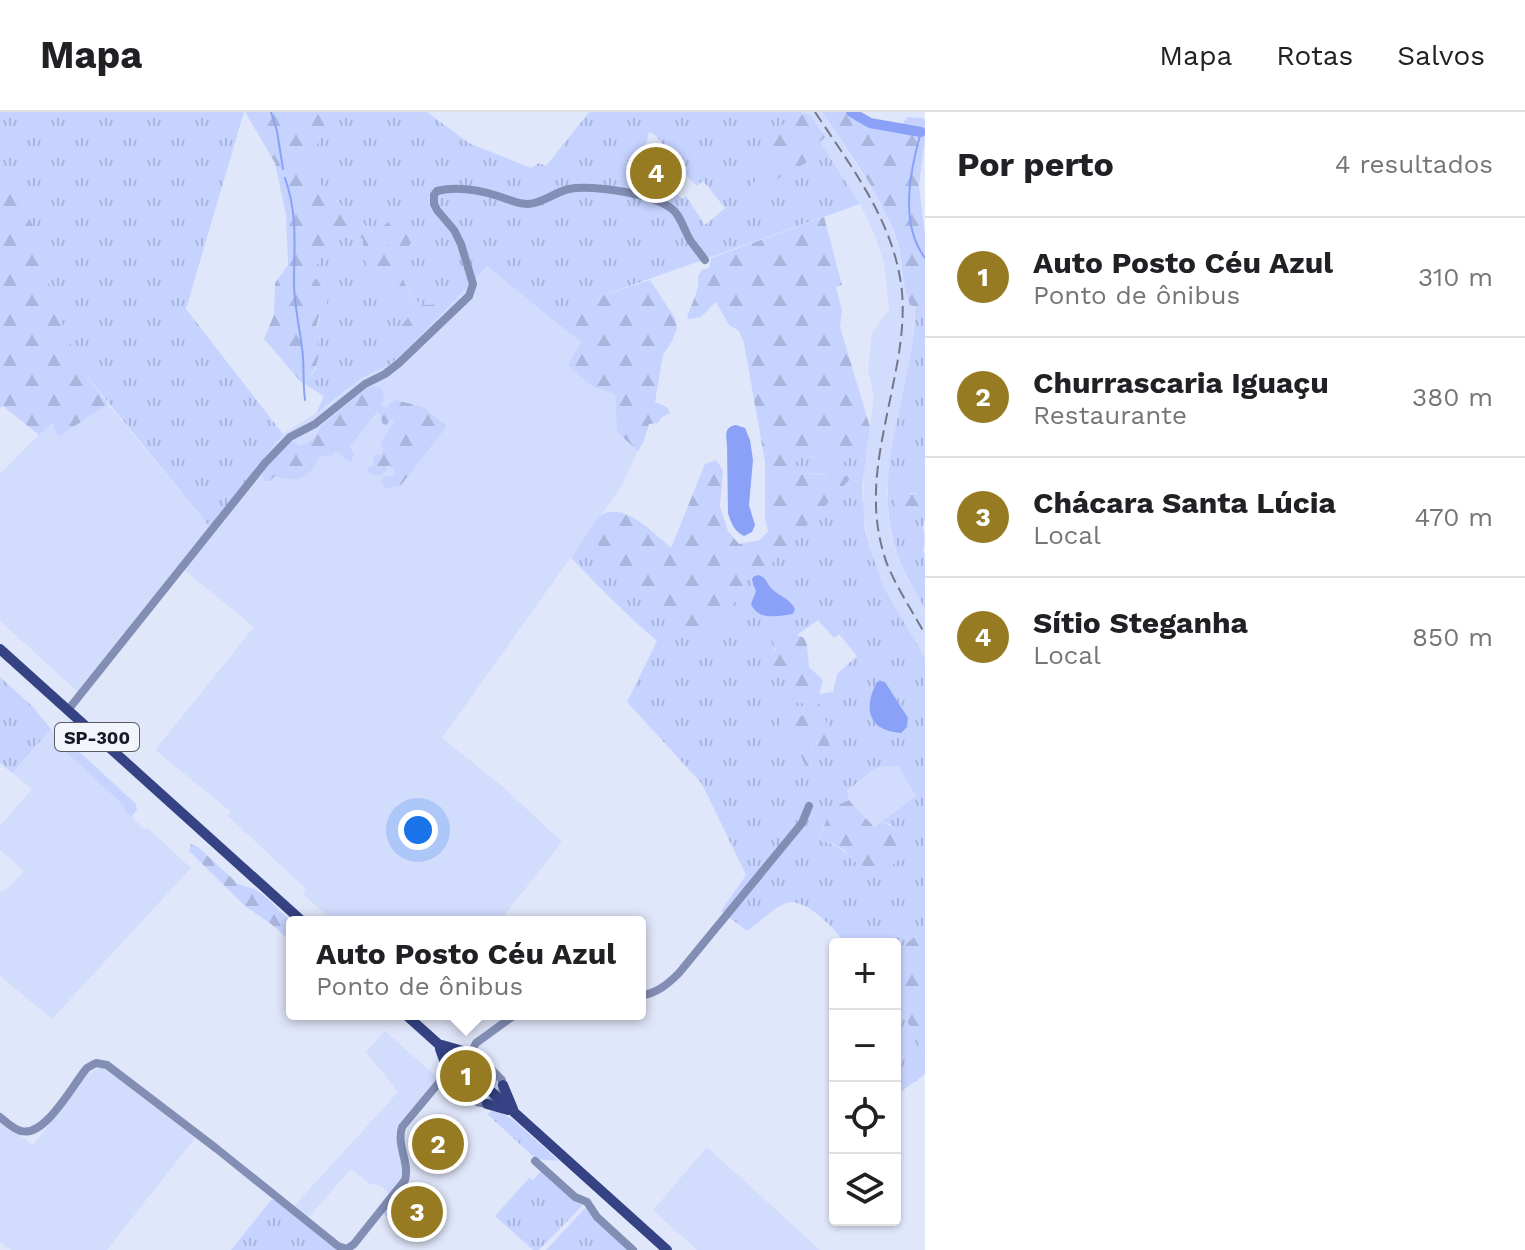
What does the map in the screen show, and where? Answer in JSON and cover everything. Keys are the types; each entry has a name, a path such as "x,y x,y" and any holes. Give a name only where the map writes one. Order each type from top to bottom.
{"main road":[{"name":"SP-300","path":"0,649 296,916"},
{"path":"412,1020 667,1250"},
{"path":"438,1043 467,1052"},
{"path":"438,1043 447,1071"},
{"path":"503,1085 516,1114"},
{"path":"487,1104 516,1114"}],"street":[{"path":"68,710 284,442 321,420 365,384 399,363 469,296 473,284 459,237 434,204 437,191 481,191 529,204 563,191 581,188 656,200 676,213 691,242 705,260"},
{"path":"646,995 662,988 679,973 802,823 809,806"},
{"path":"0,1117 18,1130 28,1132 37,1129 87,1068 96,1063 107,1065 338,1246 347,1249 405,1180 407,1168 399,1138 402,1127 447,1071 453,1057 467,1052 508,1020"},
{"path":"447,1071 453,1082 474,1101 487,1104 498,1097 503,1085 496,1072 479,1057 467,1052"},
{"path":"535,1161 575,1197 587,1202 597,1217 633,1250"}],"shaded area":[{"path":"801,112 822,112 875,193 898,245 907,299 915,307 911,359 887,488 893,543 906,577 925,609 925,658 876,569 863,508 864,467 874,397 868,370 872,333 889,310 884,263 860,204"},
{"path":"487,265 581,342 593,387 615,394 617,432 638,451 621,487 442,738 502,786 562,842 504,916 327,916 303,894 306,889 228,816 231,812 155,750 254,627 179,566 78,692 0,621 0,474 51,422 58,436 108,404 210,527 283,434 329,405 363,377 389,365"},
{"path":"51,729 66,752 124,806 125,811 191,868 52,1019 0,976 0,892 24,871 0,850 0,826 32,789 12,773"},
{"path":"898,766 916,796 874,827 849,800 847,792 877,767"},
{"path":"385,1031 438,1078 397,1126 395,1136 403,1166 401,1177 389,1193 379,1185 370,1184 351,1169 308,1218 294,1206 398,1092 366,1052"},
{"path":"100,1067 195,1138 107,1250 11,1250 0,1242 0,1120 33,1145 88,1074"},
{"path":"707,1147 820,1250 697,1250 655,1212 653,1210"}],"green space":[{"path":"0,112 244,112 186,309 283,434 210,527 81,369 60,320 42,262 46,253 3,163 0,163"},
{"path":"245,112 329,112 307,171 351,215 374,233 397,216 415,239 400,255 387,243 383,245 399,265 415,300 427,305 452,303 405,351 398,330 410,315 397,291 367,268 362,238 338,235 314,268 315,277 327,294 327,306 317,325 317,365 311,374 301,382 264,339 274,315 275,283 288,265 286,215 275,163"},
{"path":"329,112 427,112 469,143 531,168 539,163 546,166 589,112 801,112 860,204 604,295 552,319 487,266 452,303 427,305 415,300 398,265 382,245 387,243 396,217 375,233 351,215 306,170","holes":["649,132 656,136 685,174 697,186 703,181 725,208 705,225 686,196 682,199 671,188 664,194 659,183 635,163 644,151"]},
{"path":"822,112 846,112 870,123 902,125 907,117 925,120 919,186 925,234 925,310 910,305 900,251 891,225 864,175"},
{"path":"795,115 810,115 825,137 806,163 784,174 762,192 741,197 771,163 772,152 766,140 777,131 779,125 791,125"},
{"path":"0,163 3,163 46,253 42,262 60,319 81,369 108,404 58,437 52,423 39,435 3,406 0,408"},
{"path":"824,217 842,285 836,287 842,311 840,327 870,427 867,447 843,462 836,453 802,458 788,465 792,473 853,476 765,570 745,576 749,588 696,643 587,534 603,514 621,513 640,522 671,548 705,464 716,460 723,470 720,506 728,531 739,544 760,540 768,531 765,519 765,462 744,343 739,331 729,325 716,302 701,317 687,318 698,276 702,270 709,268 711,258"},
{"path":"337,235 362,238 367,268 397,291 410,315 401,334 405,351 389,365 363,377 316,414 324,396 301,382 315,371 317,365 316,332 327,294 315,277 314,268"},
{"path":"650,280 675,318 677,328 663,355 655,402 668,408 670,413 658,423 649,424 638,451 617,432 615,394 593,387 568,365 581,342 552,319 604,295"},
{"path":"915,307 925,310 925,473 921,476 913,470 922,489 920,493 909,493 911,508 920,511 925,520 925,609 907,577 894,543 888,484 909,366"},
{"path":"374,386 382,388 384,396 381,406 387,408 396,400 423,407 447,426 401,485 386,489 382,484 383,477 395,475 394,469 388,465 379,476 368,472 367,468 373,466 374,455 380,455 384,449 380,443 394,421 392,419 386,425 382,423 377,412 350,446 354,454 351,462 335,451 332,455 319,457 302,478 290,480 275,476 265,481 262,476 265,469 290,442 295,441 298,446 309,442 320,427 366,389"},
{"path":"867,447 862,488 870,549 884,588 925,658 925,928 901,948 901,938 841,938 818,915 792,902 774,910 747,931 721,911 746,875 702,784 627,702 657,641 571,558 587,534 696,642 827,474 791,473 787,465 802,458 836,453 843,462","holes":["818,620 834,638 839,634 857,656 837,674 833,692 819,694 818,700 827,725 829,751 812,742 810,768 805,765 795,743 778,729 805,712 796,689 770,655 786,625 797,635","898,766 916,796 881,822 890,824 900,839 852,860 837,847 819,840 829,816 849,800 847,791 877,767"]},
{"path":"913,470 921,475 925,473 925,520 920,511 911,508 898,510 894,504 899,495 920,493 921,489 911,481"},
{"path":"786,625 796,628 797,635 804,638 809,667 823,680 818,700 827,725 830,751 818,754 818,742 812,742 810,770 795,743 778,729 782,708 789,707 800,717 805,712 803,703 796,703 790,694 790,683 785,674 768,662 769,655 776,650 771,637"},
{"path":"0,677 33,707 51,729 12,773 0,763"},
{"path":"72,745 136,804 137,810 131,817 124,806 66,752"},
{"path":"849,800 874,827 881,822 894,829 907,848 903,857 880,874 852,860 844,850 832,843 819,840 827,818 823,811"},
{"path":"191,844 197,846 237,883 265,896 286,917 286,937 245,906 189,851"},
{"path":"925,928 925,1054 901,1016 901,948"},
{"path":"901,1016 925,1054 925,1074 901,1092"},
{"path":"468,1053 497,1076 501,1087 491,1100 478,1100 454,1076 452,1063 457,1057"},
{"path":"494,1109 512,1119 559,1161 536,1159 487,1114"},
{"path":"542,1170 582,1206 539,1250 533,1250 495,1216 529,1178 533,1180"},
{"path":"406,1185 420,1199 419,1204 395,1222 383,1213"},
{"path":"271,1200 275,1200 337,1250 231,1250"},
{"path":"585,1208 631,1250 546,1250"}],"water":[{"path":"736,425 745,428 753,460 749,505 755,525 752,532 744,536 733,526 728,513 726,435 729,428"},
{"path":"758,575 790,602 795,609 793,614 769,616 754,609 751,604 756,591 752,580"},
{"path":"877,682 885,682 908,718 907,727 901,733 881,728 871,716 870,701"}],"waterway":[{"path":"271,112 283,169"},
{"path":"851,112 870,123 921,132"},
{"path":"925,132 921,132 917,147 909,196 912,229 925,258"},
{"path":"285,178 294,217 294,292 305,400"}],"railway":[{"path":"815,112 870,197 891,243 898,267 903,305 902,331 879,459 877,521 887,564 925,634"}],"place":[{"name":"Sítio Steganha","path":"656,173"},
{"name":"Auto Posto Céu Azul","path":"466,1076"},
{"name":"Churrascaria Iguaçu","path":"438,1144"},
{"name":"Chácara Santa Lúcia","path":"417,1212"}]}
